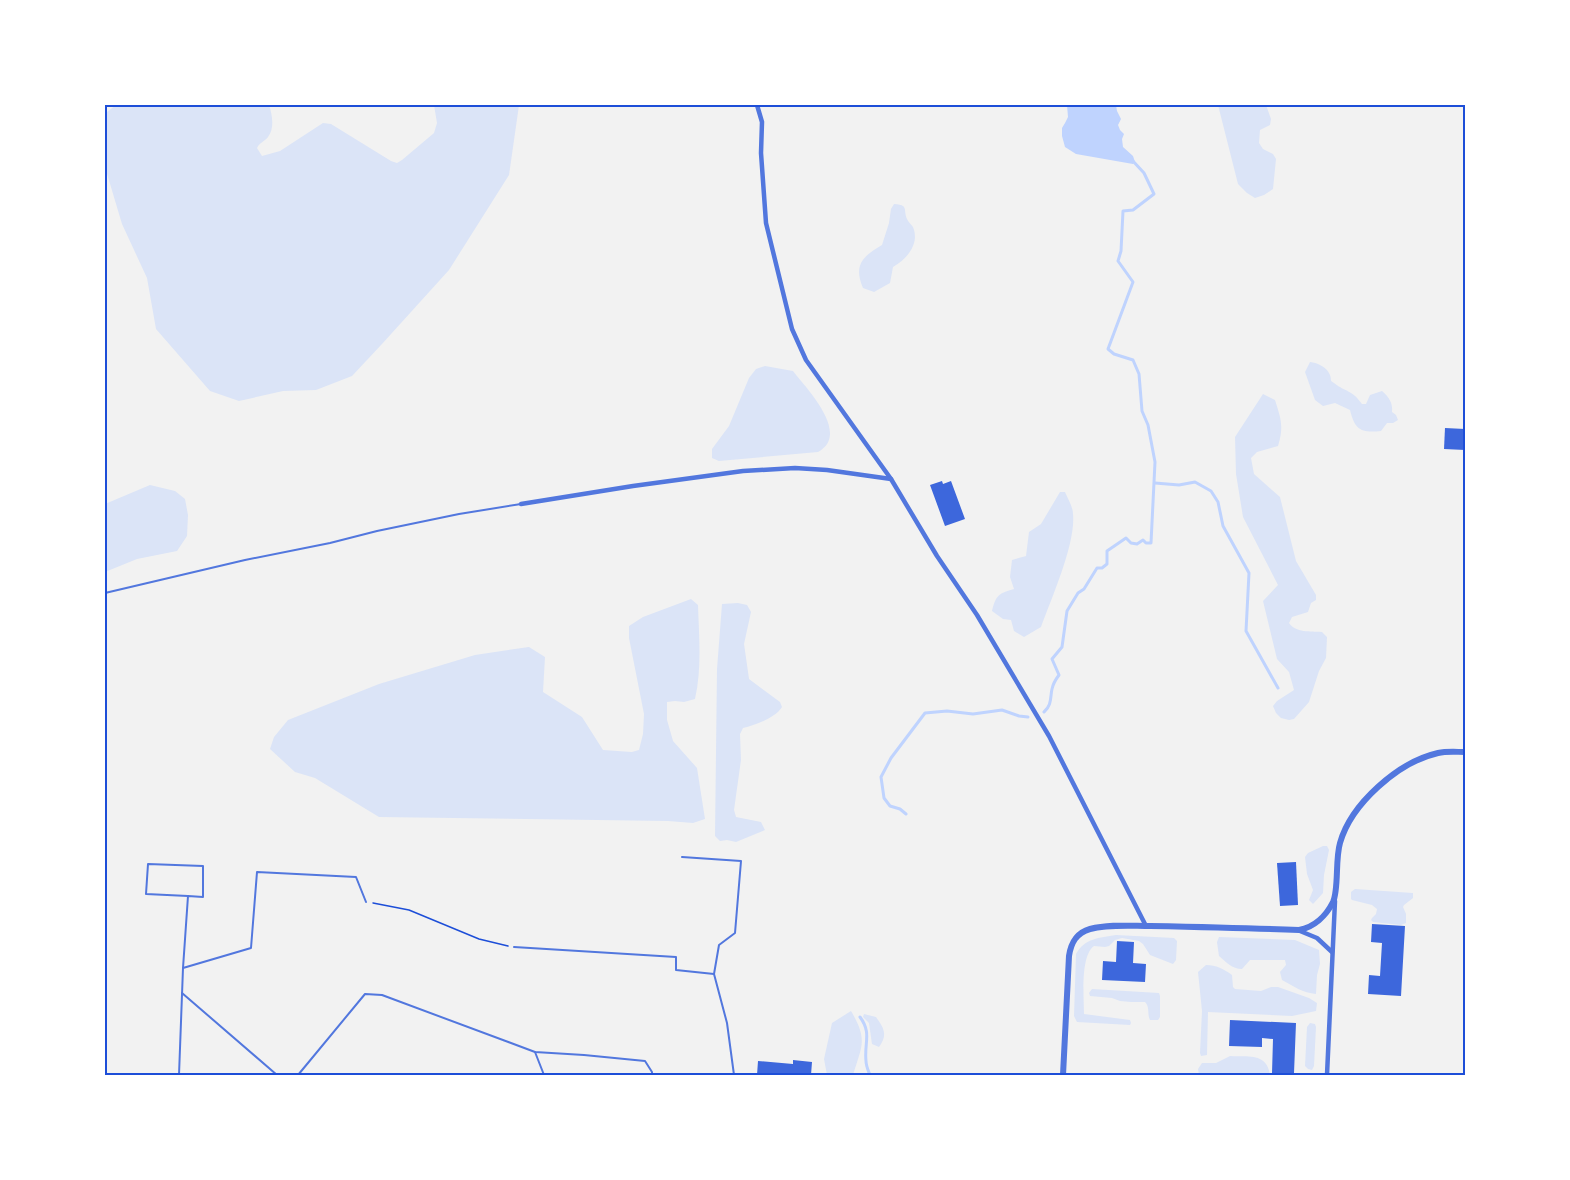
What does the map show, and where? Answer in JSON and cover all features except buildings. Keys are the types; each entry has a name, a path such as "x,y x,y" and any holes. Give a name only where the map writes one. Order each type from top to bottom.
{"street":[{"path":"757,105 762,122 761,153 766,223 792,328 806,360 891,479 937,556 977,615 1049,736 1146,926"},
{"path":"521,504 743,471 795,468 891,479"},
{"path":"1327,1075 1337,857 1348,824 1380,785 1401,769 1437,753 1465,752"},
{"path":"1063,1075 1068,956 1074,940 1079,935 1090,929 1146,926 1299,930 1315,924 1335,895"},
{"path":"1299,930 1317,938 1332,952"}],"lane":[{"path":"105,593 377,531 521,504"},
{"path":"682,857 741,861 735,933 719,945 714,974 727,1023 734,1075"},
{"path":"148,864 203,866 203,897 188,896 146,894 148,864"},
{"path":"183,968 251,948 257,872 356,877 366,902"},
{"path":"179,1075 188,896"},
{"path":"514,947 676,957 676,970 714,974"},
{"path":"182,993 276,1075"},
{"path":"298,1075 364,994 382,995 536,1052 645,1061 652,1074"},
{"path":"536,1052 544,1075"}],"path":[{"path":"366,902 410,910 479,939 514,947"}],"shaded area":[{"path":"116,105 269,105 272,129 268,137 257,148 262,156 280,151 323,123 331,124 397,163 434,133 437,123 434,105 519,105 509,175 449,270 352,376 316,390 283,391 239,401 210,391 156,329 147,278 122,224 105,167 107,112"},
{"path":"1218,105 1266,105 1271,119 1270,125 1260,130 1259,143 1276,159 1273,189 1264,195 1255,198 1238,184"},
{"path":"894,204 905,208 907,220 915,233 915,239 911,250 893,267 890,283 874,292 863,288 859,273 860,267 865,257 882,245"},
{"path":"1310,362 1319,364 1329,372 1332,381 1352,393 1362,404 1366,404 1370,395 1382,391 1390,400 1392,412 1398,420 1387,423 1381,431 1364,431 1354,422 1350,410 1335,403 1323,406 1315,400 1305,372"},
{"path":"765,366 793,371 823,412 830,434 827,444 818,452 719,461 712,458 712,449 729,426 749,378 756,369"},
{"path":"1263,394 1275,400 1281,433 1278,446 1257,452 1251,458 1254,474 1280,497 1296,561 1316,595 1316,600 1311,603 1308,612 1292,617 1289,623 1299,630 1322,632 1327,637 1326,658 1319,671 1309,702 1294,719 1289,720 1281,718 1273,706 1294,690 1289,672 1277,659 1263,601 1278,585 1243,517 1236,474 1235,437"},
{"path":"150,485 175,491 185,499 188,515 187,536 177,551 137,559 105,572 105,504"},
{"path":"1060,492 1065,492 1072,509 1071,540 1041,627 1024,637 1014,631 1011,620 1003,619 992,611 999,595 1014,589 1010,577 1012,560 1026,556 1029,532 1041,524"},
{"path":"691,599 698,605 699,664 695,699 684,702 667,702 667,720 673,741 697,768 705,819 693,823 379,817 315,778 295,772 270,749 274,737 288,720 379,684 475,655 529,647 545,657 543,692 582,717 603,750 632,752 639,750 644,714 629,638 629,626 643,617"},
{"path":"722,604 747,605 751,612 744,644 749,679 780,702 782,707 770,718 743,728 740,734 741,760 734,810 736,817 761,822 765,830 736,842 720,841 715,836 717,669"},
{"path":"1327,846 1329,850 1323,893 1313,904 1309,900 1313,890 1307,874 1305,857 1308,853"},
{"path":"1355,889 1413,893 1413,898 1403,907 1406,923 1401,925 1373,922 1371,920 1377,909 1372,905 1352,900 1351,892"},
{"path":"1116,935 1174,938 1177,941 1176,960 1173,964 1150,955 1139,941 1122,938 1115,940 1109,946 1094,946 1090,951 1085,968 1084,1014 1130,1020 1131,1023 1130,1025 1077,1022 1074,1016 1076,954 1088,942"},
{"path":"1219,937 1295,940 1319,950 1320,964 1316,994 1302,991 1282,980 1280,972 1286,965 1285,960 1250,960 1242,969 1232,966 1219,956 1217,942"},
{"path":"1206,965 1220,968 1232,975 1235,989 1261,991 1278,987 1317,1003 1316,1011 1292,1016 1208,1012 1207,1055 1201,1056 1202,1011 1198,972"},
{"path":"1092,989 1159,993 1160,1017 1158,1020 1150,1020 1145,1002 1090,996"},
{"path":"851,1011 860,1029 862,1043 853,1075 827,1075 824,1059 832,1023"},
{"path":"864,1014 876,1017 883,1028 884,1035 879,1047 872,1044 869,1023 863,1017"},
{"path":"1310,1023 1315,1024 1316,1027 1312,1070 1305,1066 1307,1027"},
{"path":"1230,1056 1249,1056 1261,1059 1265,1062 1270,1075 1199,1075 1198,1069 1202,1063 1216,1063"}],"water":[{"path":"1067,105 1116,105 1121,119 1118,125 1124,134 1123,147 1133,156 1135,162 1133,164 1076,154 1065,147 1062,128 1068,117"}],"waterway":[{"path":"1044,712 1050,704 1052,687 1059,675 1052,659 1062,647 1067,611 1078,593 1084,589 1097,568 1102,568 1107,564 1107,551 1126,538 1131,543 1137,544 1143,540 1151,543 1155,462 1148,425 1142,411 1139,374 1133,360 1114,354 1108,349 1133,282 1118,261 1121,251 1123,211 1133,210 1154,194 1144,173 1132,160"},
{"path":"1155,483 1179,485 1195,482 1211,491 1218,502 1223,526 1249,573 1246,631 1278,688"},
{"path":"906,814 890,806 884,798 881,777 891,758 925,713 947,711 973,714 1002,710 1028,717"},
{"path":"860,1017 867,1033 866,1063 870,1075"}]}
